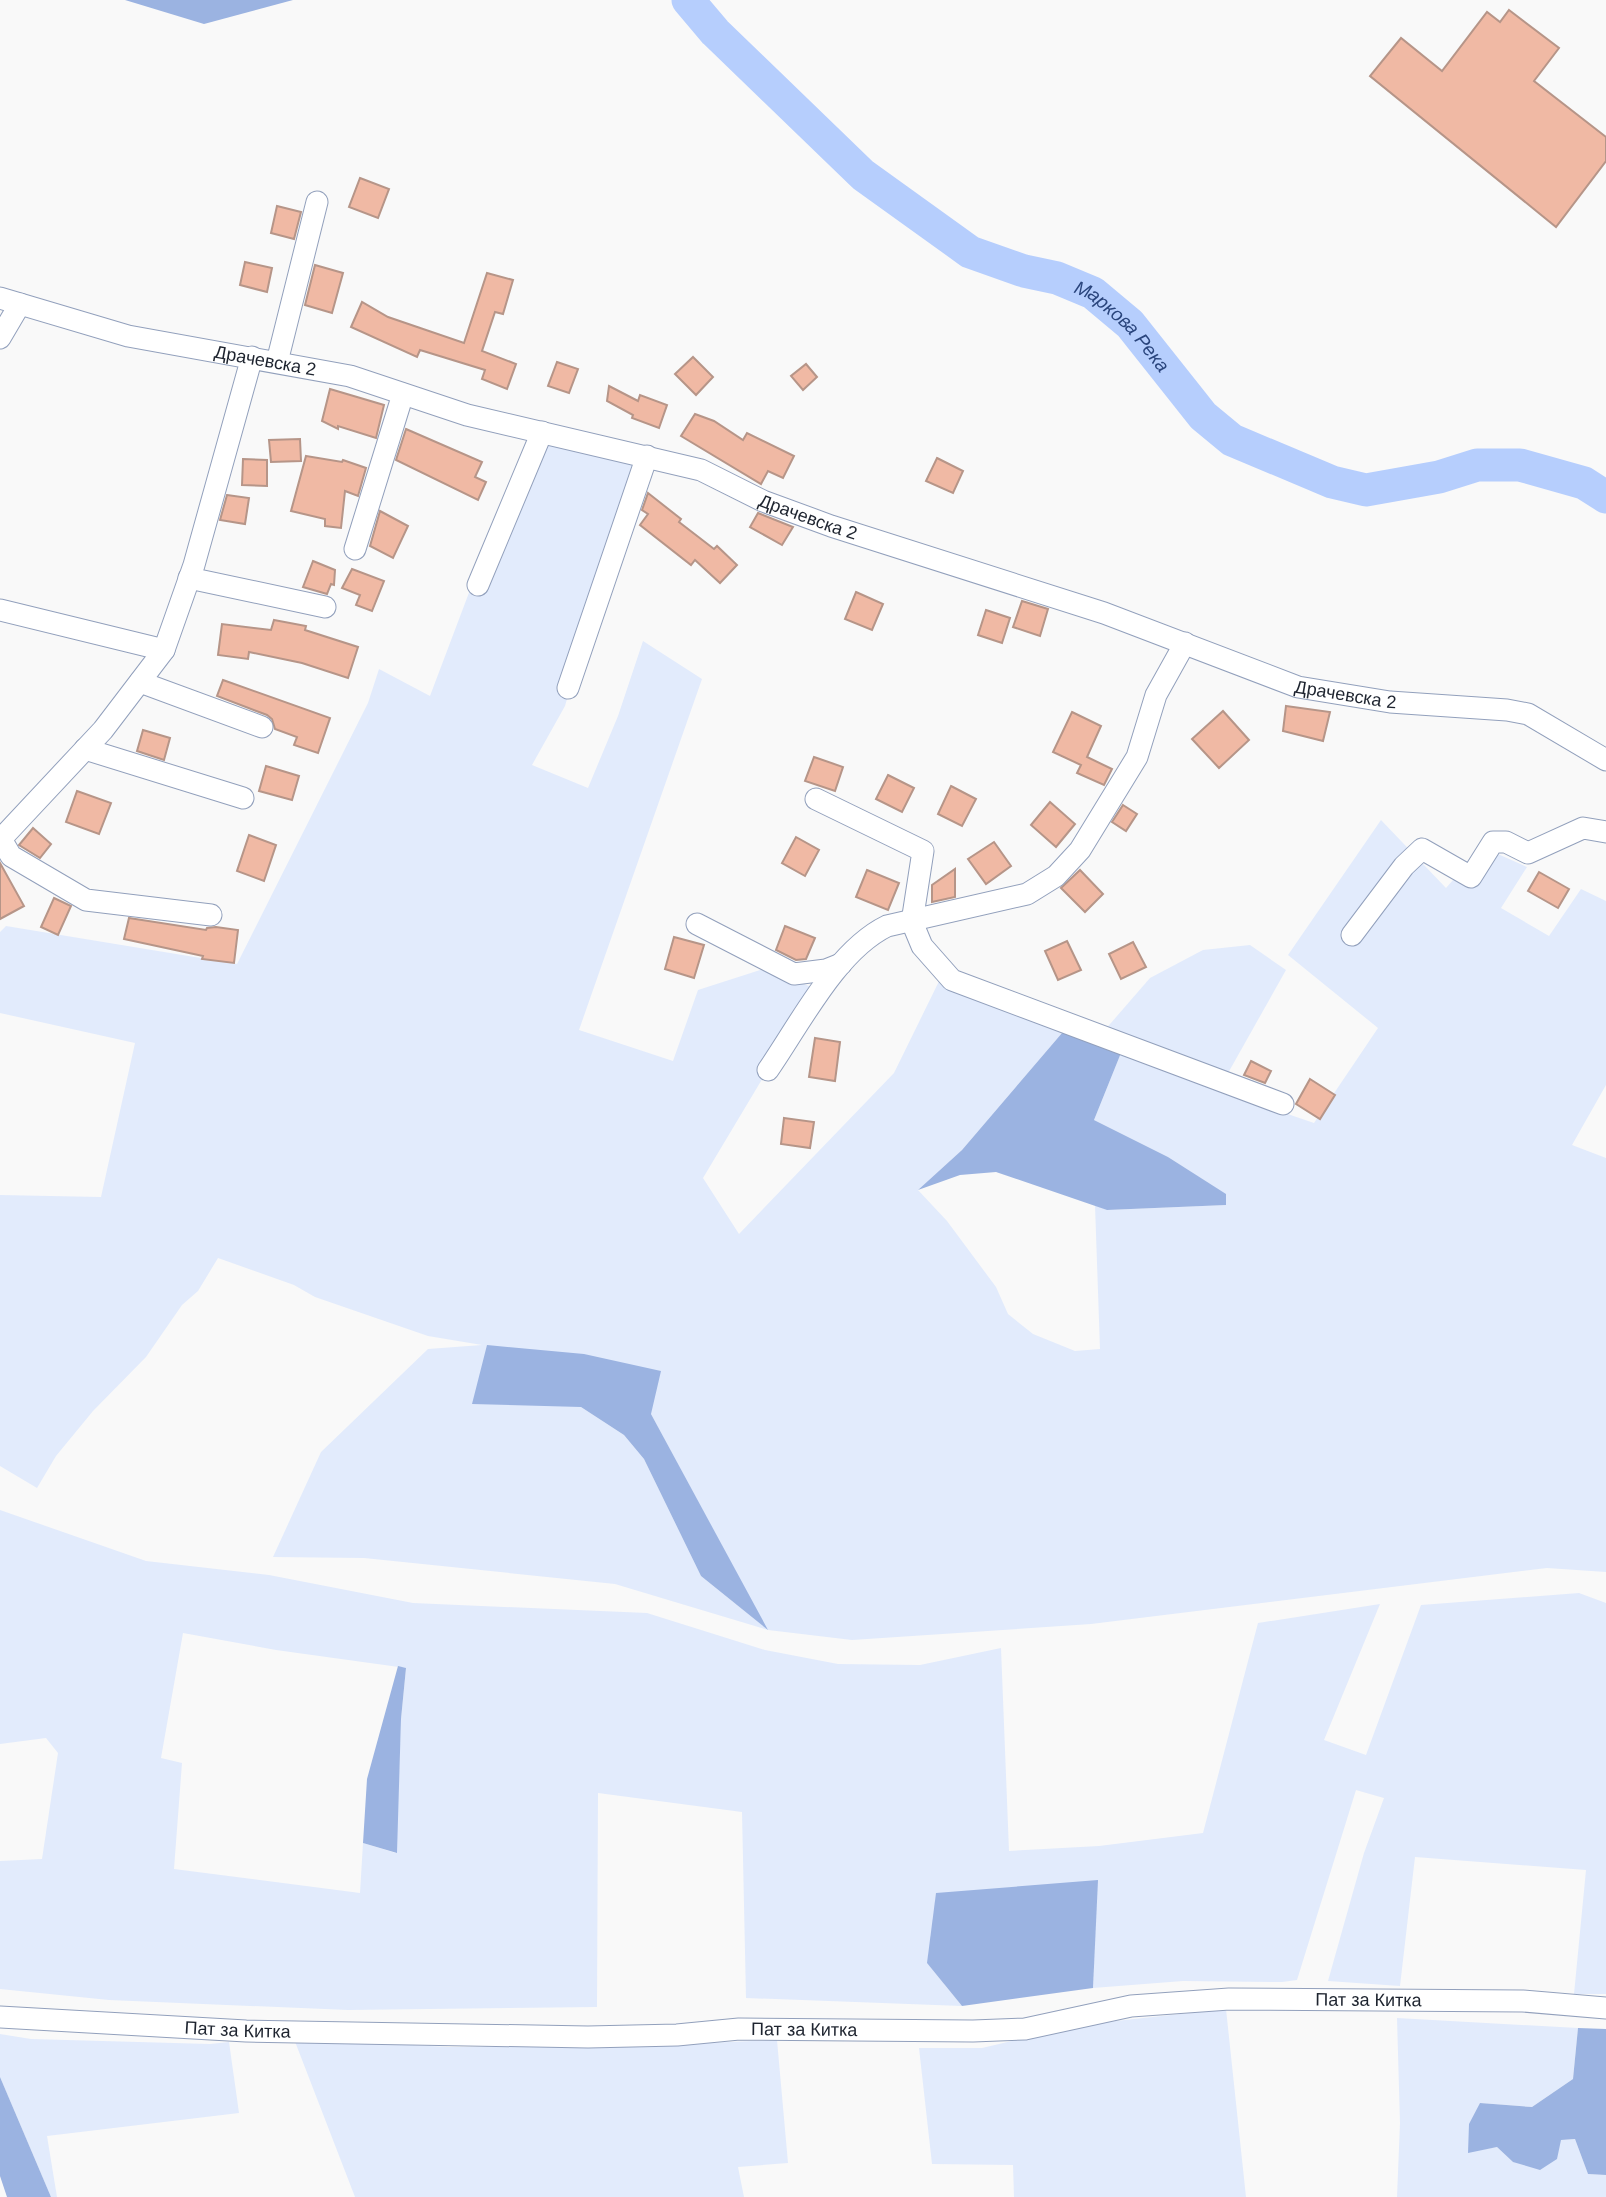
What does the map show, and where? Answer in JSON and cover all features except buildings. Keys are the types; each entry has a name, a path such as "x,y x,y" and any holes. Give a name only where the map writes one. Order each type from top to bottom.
{"street":[{"path":"277,362 317,202"},
{"path":"0,338 10,301"},
{"name":"Драчевска 2","path":"10,301 128,336 350,376 467,415 701,470 763,501 831,526 1092,609 1298,687 1390,702 1507,710 1528,714 1606,760"},
{"path":"211,915 86,900 11,856 1,839 85,749 164,650 189,579 252,357"},
{"path":"355,550 403,394"},
{"path":"478,586 542,432"},
{"path":"568,688 647,456"},
{"path":"189,579 326,607"},
{"path":"0,610 164,650"},
{"path":"768,1070 841,964 870,934 887,926 1027,894 1056,876 1080,850 1137,757 1156,695 1185,643"},
{"path":"140,682 262,727"},
{"path":"85,749 243,799"},
{"path":"816,799 923,851 912,922 922,946 952,980 1283,1104"},
{"path":"1352,935 1404,866 1422,849 1471,877 1493,842 1506,842 1528,853 1583,828 1606,832"},
{"path":"697,924 794,974 826,970 841,964"},
{"name":"Пат за Китка","path":"0,2017 246,2031 588,2037 677,2035 739,2029 1025,2029 1131,2006 1229,1999 1523,2001 1606,2008"}],"shaded area":[{"path":"125,0 293,0 204,24"},
{"path":"527,439 636,462 565,706 532,765 588,788 618,716 643,641 702,679 579,1030 673,1061 698,990 766,968 816,989 703,1178 739,1234 894,1073 946,967 1074,1019 962,1150 918,1190 947,1221 996,1287 1008,1314 1033,1334 1075,1351 1100,1349 1095,1205 1107,1210 1226,1205 1225,1194 1168,1157 1094,1120 1125,1043 1217,1090 1314,1123 1378,1028 1288,955 1381,820 1446,888 1482,847 1527,867 1501,908 1549,936 1581,889 1606,901 1606,1085 1572,1145 1606,1158 1606,1572 1547,1568 1091,1624 852,1640 768,1630 615,1584 364,1558 273,1557 321,1452 428,1349 482,1345 428,1336 315,1297 294,1285 218,1258 198,1291 182,1305 146,1357 93,1411 56,1456 37,1488 0,1466 0,1195 101,1197 135,1043 0,1013 0,932 6,926 237,964 368,703 379,669 430,696","holes":["581,1407 651,1414 766,1628 701,1576 644,1459 624,1435"]},
{"path":"1250,945 1286,970 1223,1082 1104,1031 1150,978 1203,950"},
{"path":"1074,1019 1125,1043 1094,1120 1168,1157 1226,1194 1226,1205 1107,1210 996,1172 960,1175 918,1190 962,1150"},
{"path":"487,1345 584,1354 661,1371 651,1414 768,1630 701,1576 644,1459 624,1435 581,1407 472,1404"},
{"path":"0,1510 146,1561 269,1575 413,1603 647,1613 765,1650 838,1664 920,1665 1001,1648 1009,1851 1099,1846 1203,1833 1258,1623 1380,1604 1324,1740 1366,1755 1421,1605 1579,1593 1606,1603 1606,1994 1574,1994 1586,1870 1415,1857 1400,1986 1328,1981 1364,1853 1384,1798 1356,1790 1297,1980 1183,1981 1093,1988 1097,1881 927,1963 962,2006 746,1998 742,1812 598,1793 597,2007 348,2010 109,2000 0,1989 0,1861 42,1859 58,1753 46,1738 0,1744","holes":["183,1633 276,1650 406,1668 401,1719 396,1853 363,1843 360,1893 174,1869 182,1763 161,1758"]},
{"path":"398,1666 406,1668 401,1719 397,1853 363,1843 367,1779"},
{"path":"1098,1880 1093,1988 962,2006 927,1963 936,1893"},
{"path":"1226,2009 1246,2197 1014,2197 1013,2165 932,2164 919,2048 982,2048 1079,2025"},
{"path":"1397,2018 1578,2028 1573,2079 1532,2107 1480,2103 1468,2152 1497,2147 1513,2162 1561,2140 1575,2139 1588,2174 1606,2175 1606,2197 1397,2197 1400,2123"},
{"path":"1578,2028 1606,2029 1606,2175 1588,2174 1575,2139 1561,2140 1557,2159 1540,2170 1513,2162 1497,2147 1468,2153 1469,2124 1480,2103 1532,2107 1573,2079"},
{"path":"0,2034 31,2039 210,2044 229,2042 239,2113 47,2136 57,2197 51,2197 0,2077"},
{"path":"294,2039 449,2047 612,2047 777,2040 788,2163 738,2167 744,2197 355,2197"},
{"path":"0,2077 51,2197 7,2197 0,2176"}],"waterway":[{"name":"Маркова Река","path":"688,0 715,32 863,175 970,252 1024,271 1057,278 1093,293 1130,324 1203,416 1232,440 1332,482 1366,490 1439,477 1477,465 1520,465 1584,483 1606,497"}]}
